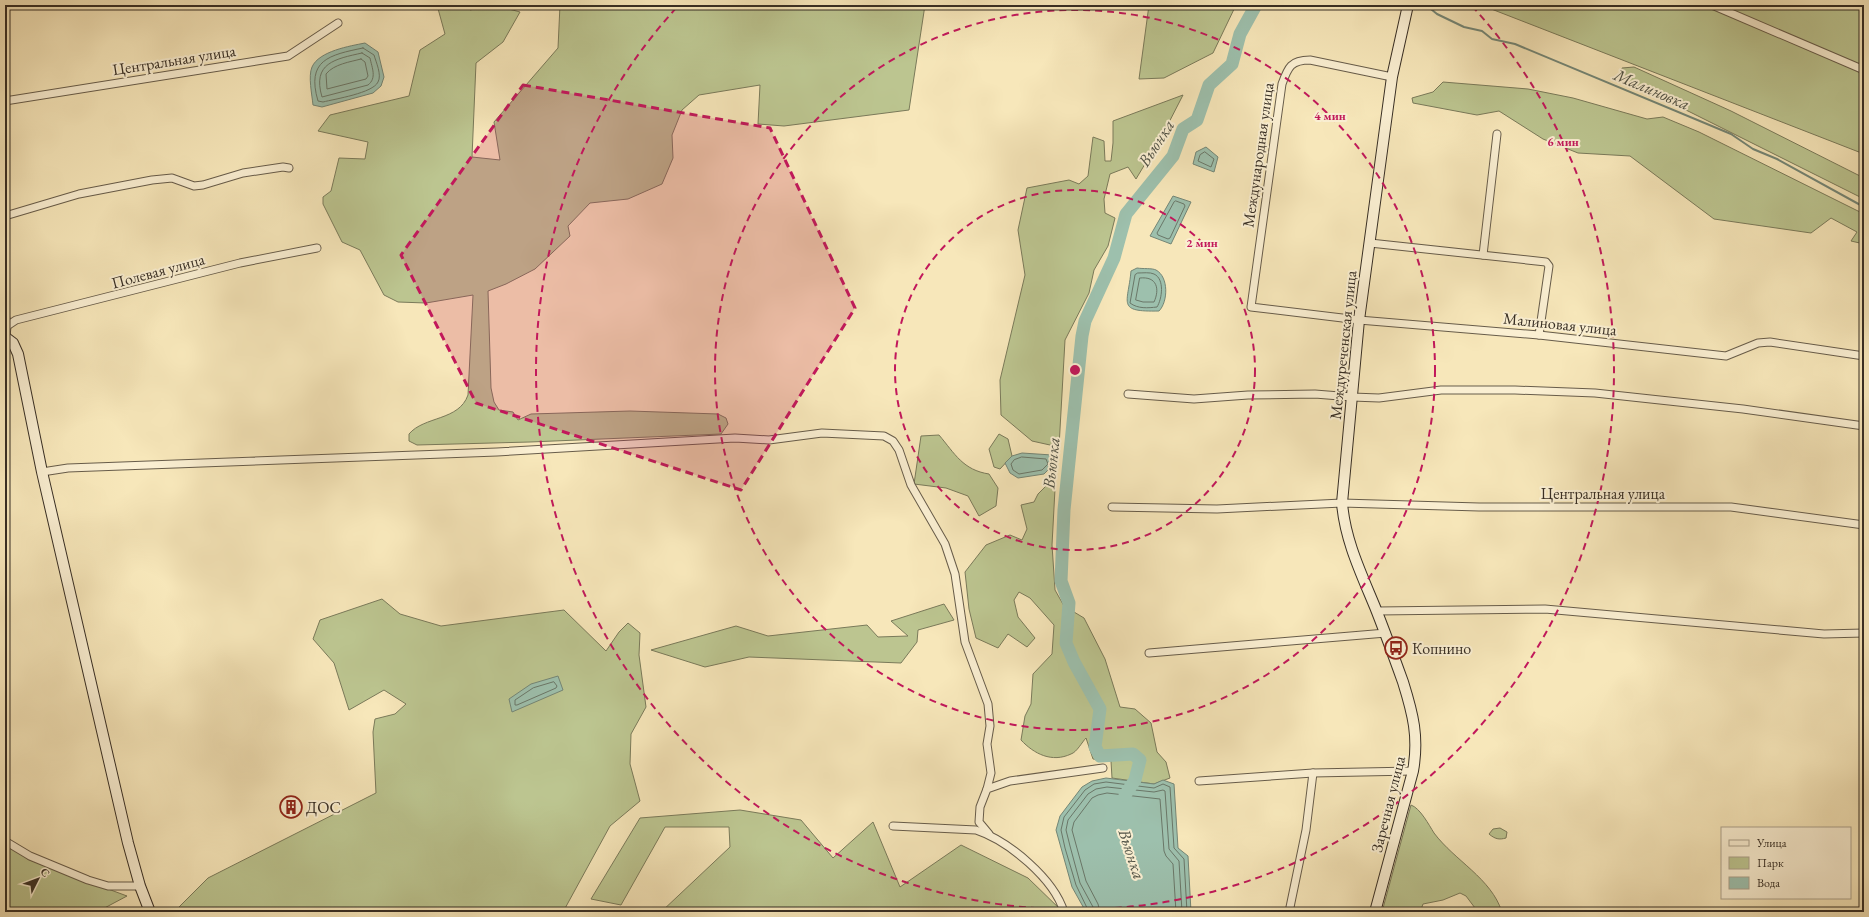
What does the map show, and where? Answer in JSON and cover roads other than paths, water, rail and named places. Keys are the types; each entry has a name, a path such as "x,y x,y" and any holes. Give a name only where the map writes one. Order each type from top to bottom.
{"street":[{"name":"Междуреченская улица","path":"1377,611 1350,545 1343,519 1342,503 1359,320 1392,77 1408,5"},
{"path":"1712,5 1864,70"},
{"name":"Центральная улица","path":"5,101 288,56 338,22"},
{"name":"Международная улица","path":"1251,307 1282,84 1287,70 1293,63 1300,60 1310,60 1392,77"},
{"path":"1483,255 1497,134"},
{"path":"5,216 79,194 152,180 172,178 194,186 203,185 243,172 283,166 289,168"},
{"path":"1370,243 1546,262 1549,266 1539,336"},
{"name":"Полевая улица","path":"7,326 16,320 240,264 318,248"},
{"name":"Малиновая улица","path":"1251,307 1359,320 1539,336 1726,356 1758,343 1770,342 1864,356"},
{"path":"5,312 7,326 6,337 13,343 18,354 42,472 128,843 140,886 150,912"},
{"path":"1128,394 1194,399 1248,395 1315,394 1379,398 1441,390 1515,390 1595,393 1743,409 1864,426"},
{"path":"42,472 68,468 497,452 735,438 769,440 822,433 884,436 893,441 899,450 911,485 945,544 955,574 965,642 988,704 990,726 987,744 991,773 980,807 979,822 989,834"},
{"name":"Центральная улица","path":"1112,507 1217,509 1342,503 1479,507 1731,506 1864,525"},
{"path":"1377,611 1545,609 1824,634 1864,633"},
{"name":"Заречная улица","path":"1375,912 1413,771 1416,753 1416,732 1413,715 1386,633 1377,611"},
{"path":"1149,653 1386,633"},
{"path":"987,789 1010,781 1103,768"},
{"path":"1199,780 1313,773 1413,771"},
{"path":"1289,912 1306,830 1313,773"},
{"path":"894,826 976,830 989,834 1012,849 1035,870 1058,895 1064,912"},
{"path":"5,841 30,856 88,880 108,886 140,886"}],"water":[{"path":"365,43 378,52 384,77 381,86 373,93 322,107 313,105 310,75 312,67 316,61 328,53 336,50"},
{"path":"1206,147 1218,157 1214,172 1193,164 1196,152"},
{"path":"1173,196 1191,202 1171,244 1150,236"},
{"path":"1137,268 1156,270 1163,278 1166,290 1164,302 1159,311 1136,310 1128,304 1127,298 1131,271"},
{"path":"1022,453 1052,455 1051,467 1044,474 1018,478 1010,473 1005,463 1012,456"},
{"path":"558,676 563,690 512,712 509,699 531,684"},
{"path":"1106,778 1154,784 1163,780 1174,784 1178,848 1188,856 1191,912 1086,912 1072,887 1056,830 1060,816 1082,787 1092,781"}],"waterway":[{"name":"Вьюнка","path":"1125,795 1135,780 1140,760 1133,754 1100,756 1095,747 1100,709 1074,662 1066,643 1069,603 1061,581 1064,510 1082,336 1085,321 1114,258 1126,214 1173,156 1183,129 1197,120 1209,85 1232,64 1240,34 1256,5"},
{"name":"Малиновка","path":"1426,5 1437,14 1464,27 1482,31 1492,39 1515,44 1731,134 1753,149 1777,159 1864,207"}],"place":[{"name":"Копнино","path":"1396,648"},
{"name":"ДОС","path":"291,807"}]}
